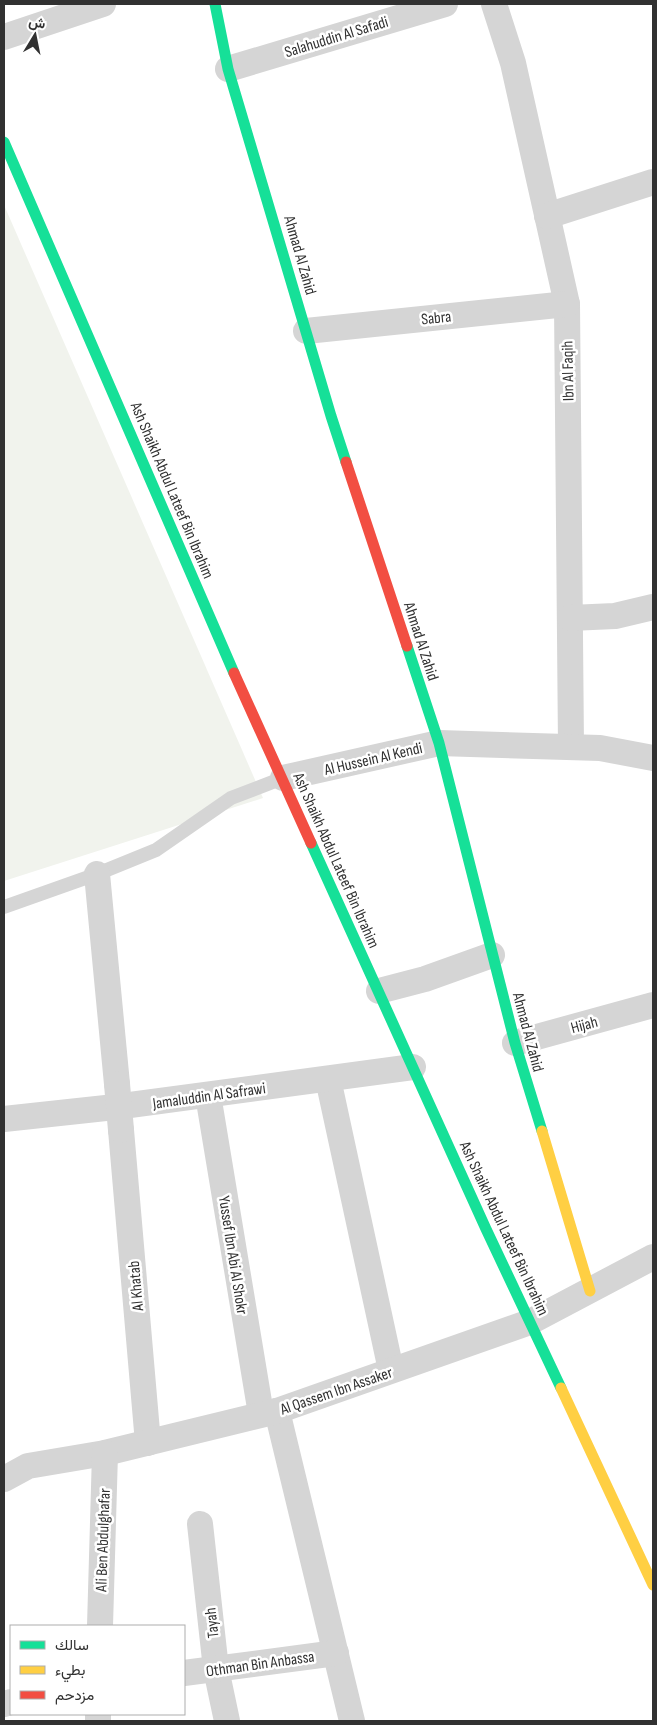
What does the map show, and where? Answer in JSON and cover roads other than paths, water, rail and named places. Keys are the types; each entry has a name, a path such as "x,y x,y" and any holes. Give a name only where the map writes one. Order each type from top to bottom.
{"street":[{"path":"4,37 103,4"},
{"name":"Ahmad Al Zahid","path":"215,4 228,69 331,416 439,743 515,1043 590,1290"},
{"name":"Salahuddin Al Safadi","path":"228,69 445,4"},
{"name":"Ibn Al Faqih","path":"494,4 513,64 567,304 571,747"},
{"name":"Ash Shaikh Abdul Lateef Bin Ibrahim","path":"4,142 223,648 530,1322 653,1585"},
{"path":"547,216 653,182"},
{"name":"Sabra","path":"306,331 567,304"},
{"path":"570,618 615,616 653,607"},
{"name":"Al Hussein Al Kendi","path":"283,778 439,743 600,748 653,758"},
{"name":"Al Khatab","path":"97,874 148,1443"},
{"path":"379,991 425,979 492,955"},
{"name":"Hijah","path":"515,1043 653,1005"},
{"name":"Jamaluddin Al Safrawi","path":"4,1120 115,1108 413,1067"},
{"path":"328,1079 392,1370"},
{"name":"Yussef Ibn Abi Al Shokr","path":"208,1095 269,1413 336,1653 352,1721"},
{"name":"Al Qassem Ibn Assaker","path":"4,1479 28,1466 105,1453 269,1413 530,1322 653,1258"},
{"name":"Ali Ben Abdulghafar","path":"100,1625 105,1453"},
{"name":"Tayah","path":"200,1524 216,1669 227,1721"},
{"name":"Othman Bin Anbassa","path":"185,1673 336,1653"}],"lane":[{"name":"Al Hussein Al Kendi","path":"4,907 97,874 156,850 231,798 283,778"}]}
